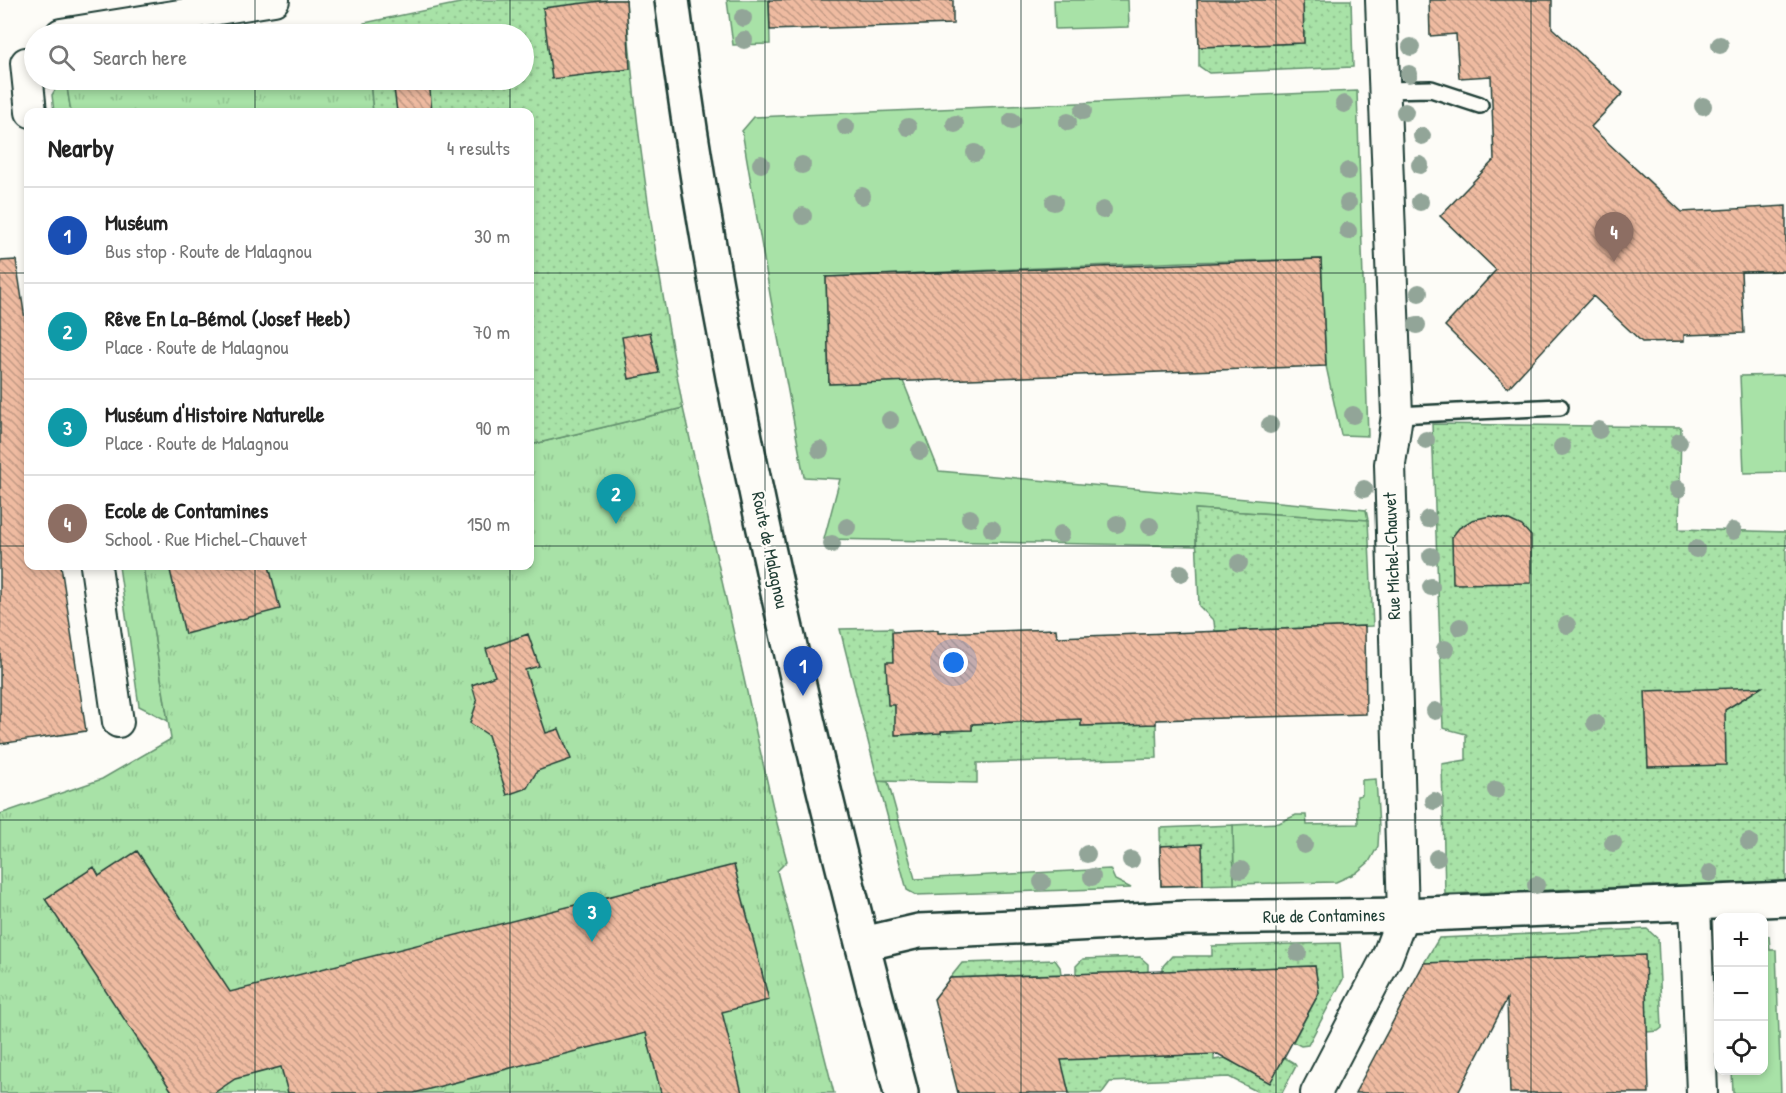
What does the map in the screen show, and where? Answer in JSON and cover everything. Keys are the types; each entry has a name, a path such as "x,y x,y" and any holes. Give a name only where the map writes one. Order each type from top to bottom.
{"main road":[{"name":"Route de Malagnou","path":"672,0 686,115 742,420 792,652 901,1093"},
{"name":"Rue de Contamines","path":"863,944 919,932 1187,918 1402,915 1786,899"}],"street":[{"path":"124,24 274,0"},
{"name":"Rue Michel-Chauvet","path":"1316,1093 1387,957 1402,915 1389,464 1397,415 1381,0"},
{"path":"20,62 24,80"},
{"path":"26,90 30,108"},
{"path":"97,570 118,722"},
{"path":"1695,903 1702,1093"}],"lane":[{"path":"1384,90 1431,89 1480,105"},
{"path":"1397,415 1560,407"}],"green space":[{"path":"474,0 626,0 635,103 648,205 683,408 534,444 534,108 373,108 371,90 534,90 534,24 364,23"},
{"path":"727,0 769,0 770,44 733,45"},
{"path":"1054,0 1128,0 1129,27 1055,29"},
{"path":"1303,0 1351,0 1353,67 1209,73 1199,66 1199,47 1304,43"},
{"path":"55,90 67,90 70,108 54,108 52,95"},
{"path":"67,90 371,90 373,108 70,108"},
{"path":"1357,91 1368,436 1341,435 1326,366 1321,259 1185,262 826,277 829,384 903,381 939,471 1366,510 1368,520 1196,509 1196,546 824,539 840,479 804,477 742,131 754,117"},
{"path":"1786,375 1786,472 1744,473 1740,376"},
{"path":"683,408 787,861 777,871 834,1093 0,1093 0,814 102,779 171,739 144,570 534,570 534,444"},
{"path":"1432,424 1681,427 1679,529 1786,532 1786,881 1445,894 1442,764 1466,760 1466,734 1443,728"},
{"path":"1195,509 1368,520 1373,626 1215,631 1214,621 1199,606"},
{"path":"120,570 144,570 168,721 139,706"},
{"path":"892,628 896,735 972,730 972,724 1081,719 1081,726 1156,724 1157,758 977,763 977,783 878,781 840,629"},
{"path":"1376,779 1378,846 1369,862 1356,873 1336,882 1234,884 1233,825 1279,823 1296,815 1306,815 1307,825 1358,824 1357,796 1362,795 1362,780"},
{"path":"878,781 888,782 915,879 1110,869 1115,880 1131,888 916,895 907,890"},
{"path":"1233,825 1234,884 1161,886 1160,828"},
{"path":"1647,929 1658,939 1662,1028 1658,1031 1647,1032 1424,963 1439,938"},
{"path":"1768,936 1770,950 1776,950 1781,1093 1733,1093 1732,1075 1768,1075"},
{"path":"1340,943 1343,979 1308,1045 1301,1046 1293,1042 1319,993 1315,966 1163,972 1163,966 1172,956 1212,956 1212,946"},
{"path":"1140,957 1148,964 1148,972 1076,974 1076,966 1083,959"},
{"path":"1055,960 1060,967 1061,974 950,978 962,963"},
{"path":"1020,1040 1102,1058 1214,1054 1214,1060 1225,1058 1270,1082 1284,1057 1296,1066 1282,1093 1260,1093 1229,1077 1110,1082 1102,1093 1069,1093 1067,1085"}],"building":[{"path":"626,0 630,69 552,79 543,8"},
{"path":"769,0 953,0 953,24 770,30"},
{"path":"1197,0 1303,0 1304,43 1199,47"},
{"path":"1429,0 1552,0 1552,28 1623,93 1591,127 1682,212 1786,206 1786,271 1741,272 1744,333 1684,335 1684,341 1642,342 1593,296 1508,388 1445,326 1496,270 1440,216 1494,160 1491,76 1459,78 1456,34 1430,36"},
{"path":"394,90 430,90 432,108 396,108"},
{"path":"1321,259 1326,366 829,384 826,277"},
{"path":"16,260 24,313 24,570 62,570 86,731 0,744 0,261"},
{"path":"650,332 659,373 629,379 622,337"},
{"path":"1490,516 1507,519 1522,526 1531,536 1531,583 1453,584 1452,537 1459,528 1472,520"},
{"path":"170,570 270,570 280,609 185,634"},
{"path":"1365,626 1366,714 1156,720 1156,724 1081,726 1081,719 972,724 972,730 895,735 895,705 888,705 886,662 893,662 892,632 938,630 938,633 1056,629 1057,637"},
{"path":"528,634 539,666 525,670 546,733 559,729 571,759 537,771 527,788 507,795 488,735 470,723 477,702 472,685 495,676 486,649"},
{"path":"1762,687 1725,710 1726,765 1648,767 1645,691"},
{"path":"1202,844 1203,885 1161,886 1160,846"},
{"path":"137,851 230,992 734,865 769,1000 722,1012 742,1093 661,1093 646,1033 414,1093 288,1093 281,1067 235,1079 214,1093 173,1093 45,899 94,867 99,876"},
{"path":"1645,955 1649,1093 1510,1093 1507,999 1458,1093 1355,1093 1424,963"},
{"path":"1315,966 1319,993 1270,1083 1218,1054 1061,1060 1069,1093 958,1093 934,999 950,978"}],"place":[{"name":"Ecole de Contamines","path":"1614,262"},
{"name":"Rêve En La-Bémol (Josef Heeb)","path":"616,524"},
{"name":"Muséum","path":"803,696"},
{"name":"Muséum d'Histoire Naturelle","path":"592,942"}]}
